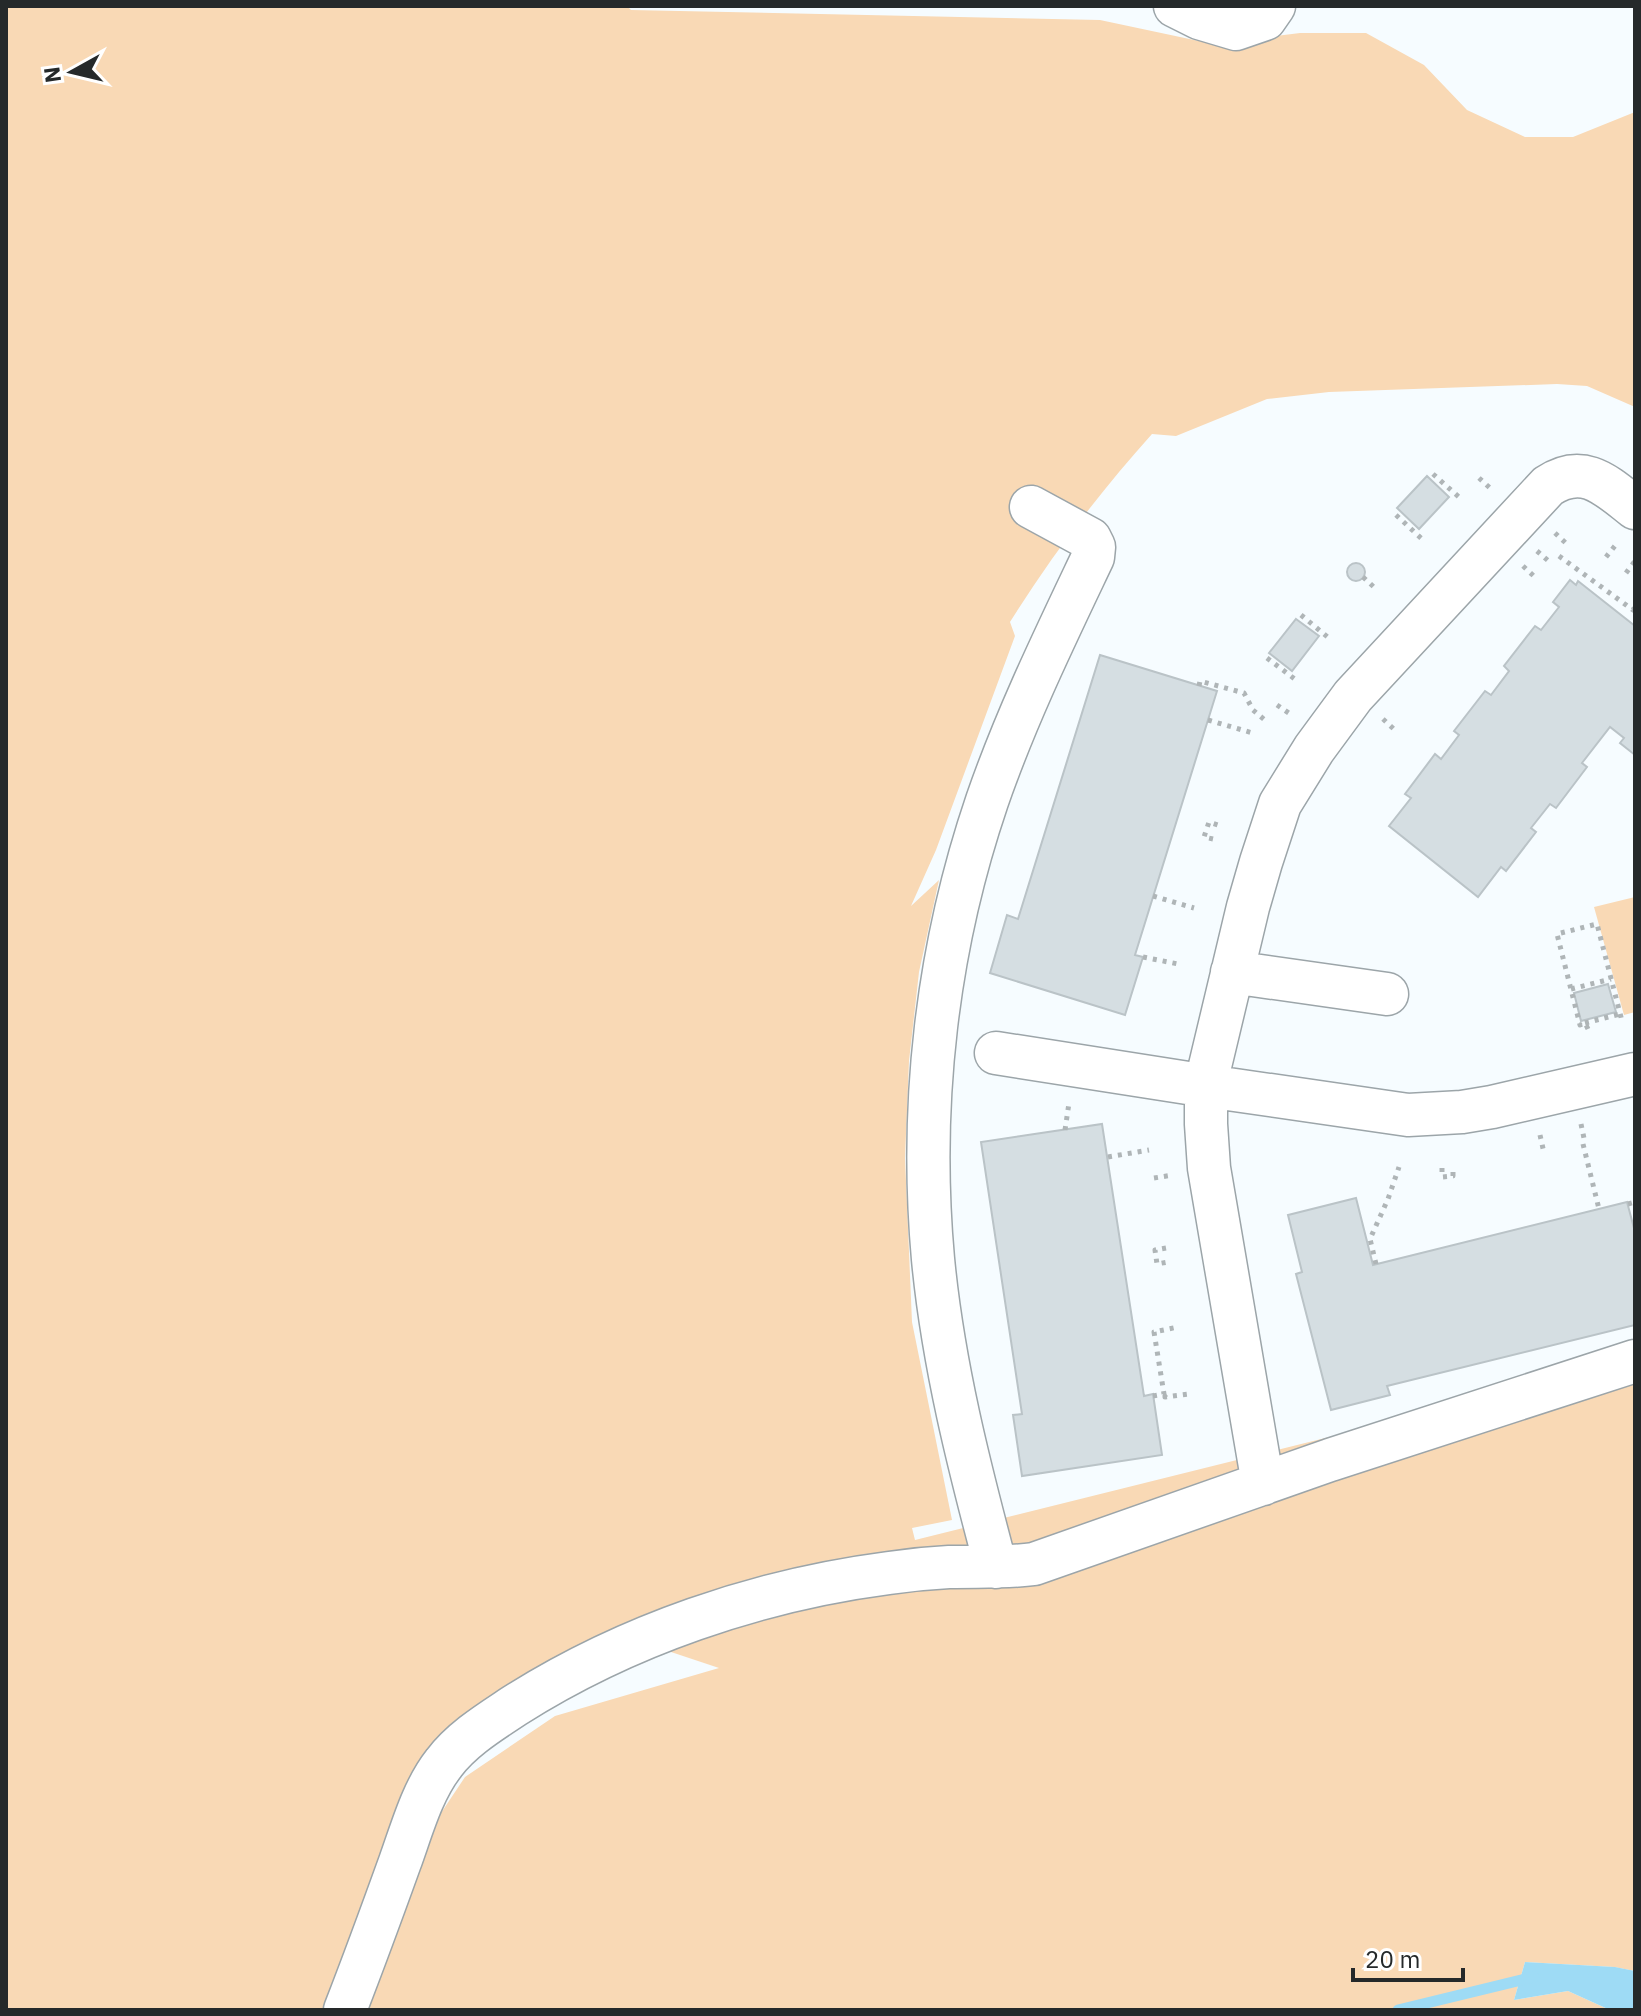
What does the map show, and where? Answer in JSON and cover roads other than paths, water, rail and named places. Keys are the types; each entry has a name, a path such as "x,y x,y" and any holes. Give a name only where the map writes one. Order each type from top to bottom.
{"street":[{"path":"1175,6 1199,18 1236,29 1265,19 1274,6"},
{"path":"1263,1484 1209,1168 1206,1124 1212,1056 1261,862 1280,804 1314,749 1353,696 1548,486 1568,476 1590,477 1635,508"},
{"path":"996,1567 967,1459 944,1338 933,1260 928,1128 934,1045 946,954 979,828 1025,702 1093,557 1094,547 1090,539 1031,507"},
{"path":"1232,972 1387,994"},
{"path":"996,1053 1388,1113 1429,1115 1523,1101 1635,1074"},
{"path":"345,2010 417,1814 444,1763 468,1739 532,1694 621,1649 704,1616 830,1583 933,1568 1034,1564 1263,1484 1635,1361"}],"water":[{"path":"1525,1962 1635,1971 1635,2010 1610,2010 1568,1991 1514,2000"}],"waterway":[{"path":"1398,2010 1534,1977"}]}
